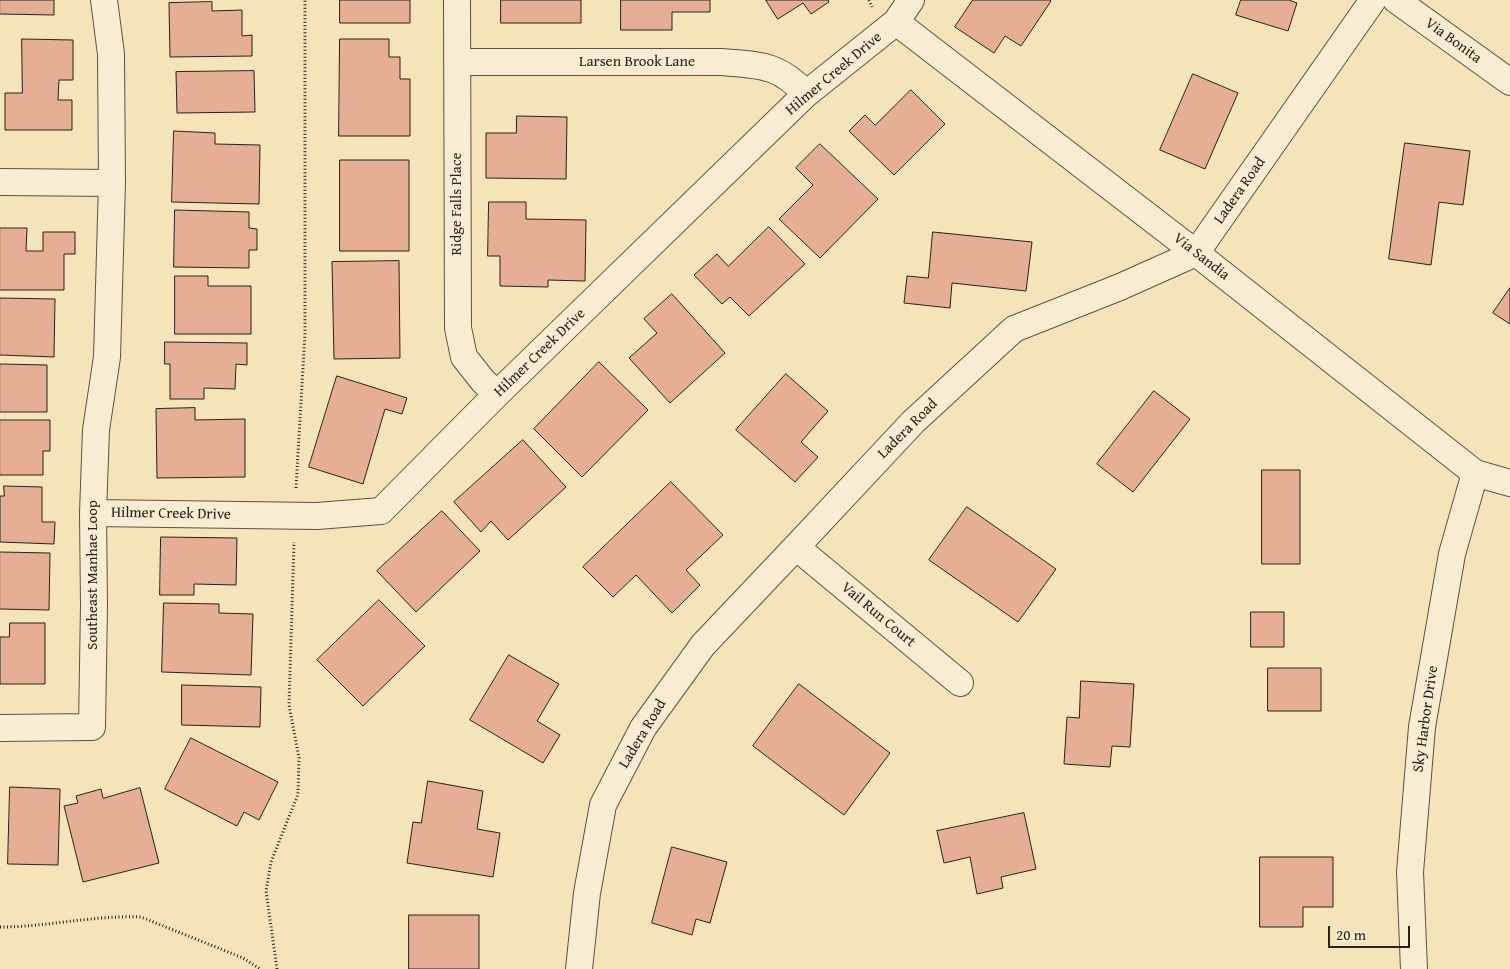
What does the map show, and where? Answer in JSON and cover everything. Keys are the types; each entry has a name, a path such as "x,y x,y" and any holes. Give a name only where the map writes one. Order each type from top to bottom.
{"street":[{"name":"Southeast Manhae Loop","path":"0,728 92,727 93,513 96,430 107,357 112,183 110,54 104,0"},
{"name":"Ridge Falls Place","path":"457,0 458,328 464,357 483,381 497,394"},
{"name":"Hilmer Creek Drive","path":"93,513 317,516 381,511 497,394 806,94 896,22 911,0"},
{"name":"Ladera Road","path":"580,969 587,892 603,805 643,728 703,645 913,422 1014,329 1120,287 1196,253 1373,0"},
{"name":"Via Bonita","path":"1396,0 1510,82"},
{"name":"Via Sandia","path":"896,22 1196,253 1475,473 1510,483"},
{"name":"Larsen Brook Lane","path":"457,62 721,62 760,65 779,71 795,82 806,94"},
{"path":"0,182 112,183"},
{"name":"Sky Harbor Drive","path":"1414,969 1410,872 1422,727 1452,554 1475,473"},
{"name":"Vail Run Court","path":"796,547 960,683"}],"path":[{"path":"0,927 140,916 243,958 260,969"}],"building":[{"path":"0,0 54,0 54,15 0,14"},
{"path":"340,0 410,0 410,23 340,23"},
{"path":"501,0 581,0 581,23 501,23"},
{"path":"621,0 710,0 710,12 672,12 672,30 621,30"},
{"path":"766,0 828,0 829,2 811,14 803,3 778,19"},
{"path":"973,0 1051,1 1021,46 1005,36 994,53 955,27"},
{"path":"1241,0 1289,0 1297,3 1288,31 1236,15"},
{"path":"212,2 212,11 242,10 242,36 252,35 252,56 170,57 169,3"},
{"path":"22,39 73,40 73,80 59,80 58,100 72,100 72,130 5,130 5,93 22,93"},
{"path":"340,39 389,39 389,57 400,57 400,79 410,79 410,136 339,136"},
{"path":"254,71 255,112 177,113 176,72"},
{"path":"1193,74 1238,93 1205,169 1160,150"},
{"path":"911,90 945,124 894,175 849,131 865,115 875,125"},
{"path":"517,116 567,117 566,179 486,178 486,133 516,133"},
{"path":"174,131 215,133 215,144 260,145 259,204 172,202"},
{"path":"1405,143 1470,151 1463,205 1439,202 1431,265 1389,259"},
{"path":"820,144 878,199 820,258 779,219 813,185 796,168"},
{"path":"340,160 409,160 409,251 340,251"},
{"path":"489,202 526,202 526,219 586,220 585,281 548,280 548,287 500,286 500,256 488,256"},
{"path":"175,210 249,212 249,228 257,229 257,250 249,250 249,268 174,267"},
{"path":"769,227 805,264 749,316 730,297 722,304 694,275 717,254 728,266"},
{"path":"0,228 27,228 26,251 43,251 43,232 75,232 75,254 64,254 64,290 0,290"},
{"path":"933,232 1032,242 1026,291 952,283 950,308 904,303 907,276 928,278"},
{"path":"399,261 400,358 334,359 332,262"},
{"path":"175,276 208,276 208,286 251,286 251,334 175,334"},
{"path":"1510,288 1510,324 1493,313"},
{"path":"672,294 725,353 670,403 629,358 657,333 644,319"},
{"path":"0,298 55,299 54,357 0,355"},
{"path":"165,342 247,343 247,365 236,364 235,389 204,388 204,399 170,399 170,364 165,364"},
{"path":"599,362 648,410 582,477 534,429"},
{"path":"0,364 47,365 47,412 0,412"},
{"path":"786,374 828,411 801,442 818,457 795,482 736,430"},
{"path":"337,376 407,398 402,414 385,409 363,484 309,467"},
{"path":"1154,391 1190,419 1133,492 1097,464"},
{"path":"195,408 195,420 245,419 245,477 157,478 156,409"},
{"path":"0,420 50,420 50,451 43,451 43,475 0,475"},
{"path":"523,440 566,487 508,540 491,521 481,532 454,502"},
{"path":"1262,470 1300,470 1300,564 1262,564"},
{"path":"671,482 723,535 686,570 700,585 672,613 636,575 613,597 583,567"},
{"path":"4,486 42,487 42,522 55,522 54,544 0,542 0,496 4,496"},
{"path":"967,507 1056,569 1018,622 929,560"},
{"path":"442,511 480,551 416,612 377,571"},
{"path":"161,537 237,538 236,585 194,584 194,595 160,595"},
{"path":"0,552 50,553 49,610 0,609"},
{"path":"379,600 425,646 363,706 317,660"},
{"path":"164,603 219,604 219,613 253,614 251,675 162,672"},
{"path":"1251,612 1284,612 1284,647 1251,647"},
{"path":"10,623 45,623 45,684 0,684 0,637 9,637"},
{"path":"509,655 559,684 537,721 560,735 543,763 470,720"},
{"path":"1268,668 1321,668 1321,711 1268,711"},
{"path":"1081,681 1134,684 1130,747 1112,746 1110,767 1064,764 1067,717 1079,718"},
{"path":"799,684 890,753 844,815 753,746"},
{"path":"182,685 261,687 260,727 182,725"},
{"path":"191,738 278,782 259,820 244,812 237,826 165,789"},
{"path":"428,781 483,791 477,829 500,833 493,877 407,863 413,822 421,823"},
{"path":"10,787 60,789 58,865 8,864"},
{"path":"140,788 159,863 83,882 64,806 78,803 76,796 101,789 103,798"},
{"path":"1024,813 1036,869 1001,877 1003,888 977,894 970,857 944,863 937,831"},
{"path":"672,847 727,862 710,923 696,919 692,935 652,923"},
{"path":"1260,857 1333,857 1333,907 1303,907 1303,927 1260,927"},
{"path":"409,915 479,915 479,969 409,969"}]}
